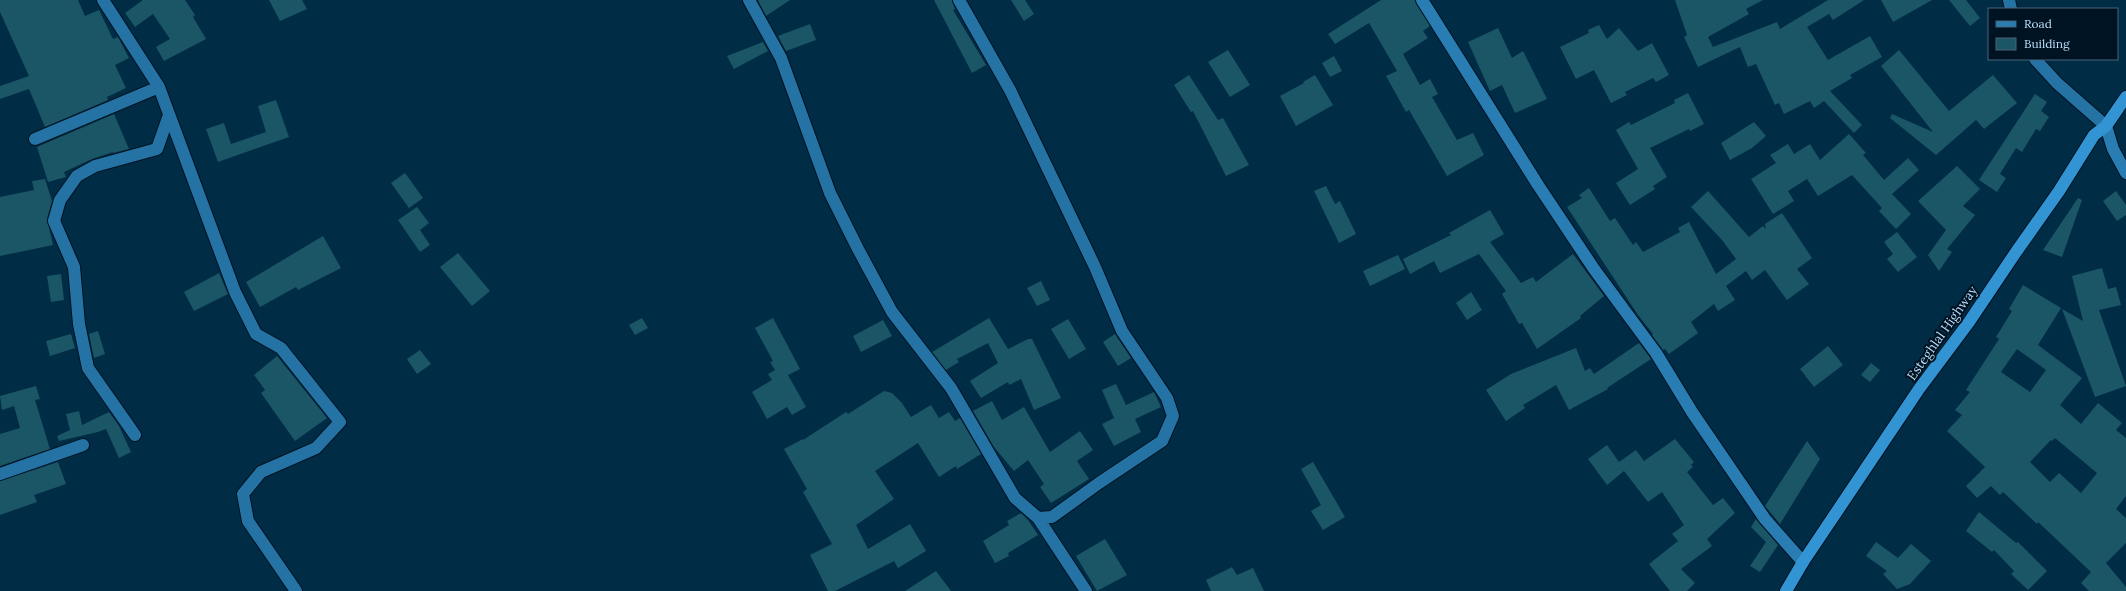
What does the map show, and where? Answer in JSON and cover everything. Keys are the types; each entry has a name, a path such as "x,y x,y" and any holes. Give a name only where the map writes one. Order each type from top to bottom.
{"highway":[{"name":"Esteghlal Highway","path":"1786,591 1802,562 1919,389 1969,322 2059,191 2094,135 2106,126 2126,97"}],"street":[{"path":"103,0 159,87 235,292 256,334 281,348 340,422 316,448 261,472 244,494 248,521 296,591"},
{"path":"749,0 780,58 830,193 892,312 951,388 1015,498 1038,518 1086,591"},
{"path":"959,0 1010,90 1095,267 1122,331 1167,398 1173,416 1162,441 1099,483 1052,517 1038,518"},
{"path":"1422,0 1538,185 1594,269 1656,353 1692,412 1765,519 1802,562"},
{"path":"2036,60 2057,83 2106,126 2113,149 2126,173"},
{"path":"36,139 159,87"},
{"path":"134,435 88,368 79,324 74,267 54,221 60,200 77,176 95,166 157,149 169,115"},
{"path":"0,474 83,445"}],"building":[{"path":"0,0 78,0 85,16 99,10 113,39 118,37 129,58 115,65 126,88 107,97 108,100 45,127 29,89 0,99 0,86 29,76 0,12"},
{"path":"143,0 185,0 195,15 193,17 206,39 164,61 156,47 170,39 153,14 135,27 125,13"},
{"path":"269,0 302,0 307,9 280,21"},
{"path":"758,0 790,0 766,16"},
{"path":"934,0 952,0 955,9 953,10 986,65 972,73"},
{"path":"1011,0 1025,0 1034,14 1024,21"},
{"path":"1381,0 1415,0 1430,26 1423,31 1428,38 1403,54 1420,85 1430,79 1438,94 1432,97 1457,140 1473,133 1484,155 1447,176 1409,110 1406,112 1386,76 1397,71 1369,23 1335,44 1328,34"},
{"path":"1675,0 1763,0 1746,9 1749,14 1708,37 1713,47 1777,22 1780,29 1828,0 1864,0 1833,20 1829,14 1807,27 1828,60 1870,36 1882,57 1850,75 1852,78 1830,91 1862,125 1854,133 1824,101 1814,108 1810,101 1784,114 1779,103 1775,105 1756,64 1748,67 1740,47 1698,67 1684,37 1687,35"},
{"path":"1881,0 1932,0 1893,22"},
{"path":"1949,0 1966,0 1980,18 1970,26"},
{"path":"810,24 816,40 786,51 778,36"},
{"path":"1599,25 1607,39 1619,28 1638,51 1652,43 1669,75 1656,82 1653,78 1625,92 1627,95 1611,103 1594,70 1576,79 1560,47 1589,33 1588,30"},
{"path":"1498,28 1512,58 1523,51 1547,99 1515,113 1502,85 1490,91 1468,42"},
{"path":"763,42 768,51 734,69 727,56"},
{"path":"1228,50 1250,85 1230,97 1208,62"},
{"path":"1899,50 1949,111 1993,75 2017,103 1984,129 1976,120 1936,155 1890,118 1892,114 1933,132 1881,66"},
{"path":"1334,56 1342,71 1330,77 1322,63"},
{"path":"1189,75 1218,120 1223,118 1249,165 1226,176 1193,111 1191,112 1174,85"},
{"path":"1315,75 1333,105 1296,126 1280,96 1304,83 1303,82"},
{"path":"1688,93 1704,124 1690,131 1689,129 1650,148 1667,177 1653,186 1655,189 1630,205 1616,183 1638,169 1616,130 1629,122 1631,125 1675,103 1674,100"},
{"path":"2035,94 2047,102 2041,111 2049,117 2040,131 2036,129 2022,152 2016,148 2000,174 2006,178 1997,192 1979,180"},
{"path":"276,100 289,137 218,162 206,129 224,123 231,144 266,132 258,106"},
{"path":"114,114 129,149 113,152 92,159 64,172 66,177 48,182 37,147"},
{"path":"1754,122 1766,136 1752,148 1730,160 1721,143"},
{"path":"1849,134 1866,153 1863,155 1884,180 1908,158 1919,170 1892,194 1911,214 1896,229 1879,211 1882,208 1852,175 1818,196 1807,179 1788,191 1794,201 1773,214 1751,179 1776,163 1770,155 1788,144 1794,154 1810,144 1820,160"},
{"path":"1957,166 1980,189 1963,206 1975,215 1947,249 1952,252 1939,271 1928,255 1946,230 1918,201"},
{"path":"405,173 423,198 409,208 391,183"},
{"path":"45,179 52,201 47,219 53,245 0,256 0,197 34,190 32,181"},
{"path":"1326,186 1335,204 1340,201 1356,234 1339,243 1314,191"},
{"path":"1589,188 1610,221 1615,218 1633,245 1636,242 1643,252 1680,232 1678,228 1689,222 1716,274 1736,259 1722,240 1691,207 1708,191 1749,237 1763,226 1766,229 1765,224 1782,213 1812,258 1797,269 1809,284 1787,300 1765,270 1752,280 1746,271 1726,286 1735,300 1718,311 1714,304 1691,322 1698,333 1669,354 1665,349 1663,350 1638,315 1567,207 1582,198 1579,195"},
{"path":"2116,191 2126,205 2126,215 2117,221 2103,201"},
{"path":"2078,198 2082,200 2062,257 2043,250"},
{"path":"417,207 429,223 420,230 430,245 420,252 398,220"},
{"path":"1490,210 1504,234 1490,242 1521,283 1533,277 1536,282 1573,254 1604,296 1580,316 1581,318 1537,349 1522,323 1519,324 1502,294 1506,291 1479,254 1440,273 1434,261 1410,274 1403,259 1451,235 1449,233"},
{"path":"1897,232 1917,257 1898,272 1887,259 1893,254 1884,242"},
{"path":"323,236 341,268 298,290 296,287 260,307 246,282"},
{"path":"458,253 490,291 472,306 440,267"},
{"path":"1398,255 1405,269 1370,286 1363,271"},
{"path":"2102,268 2108,289 2116,287 2121,305 2099,310 2126,386 2095,397 2062,309 2083,321 2072,276"},
{"path":"219,273 228,294 194,311 184,292"},
{"path":"61,274 64,300 51,302 47,276"},
{"path":"1041,281 1050,300 1037,306 1027,288"},
{"path":"2023,285 2061,308 2038,345 2082,378 2060,405 2081,424 2098,403 2122,423 2116,430 2126,438 2126,496 2116,509 2126,518 2126,543 2106,563 2126,587 2126,591 2089,591 2081,583 2091,572 2038,522 2037,524 2003,492 2000,495 1991,486 1977,498 1966,486 1985,467 1947,431 1962,415 1955,410 1970,392 1966,390 1999,339 1996,337 2012,311 2009,309","holes":["2017,349 2046,370 2030,392 2001,372","2055,438 2097,473 2081,493 2059,473 2050,482 2030,462 2051,440 2052,441"]},
{"path":"1471,292 1482,310 1467,320 1456,303"},
{"path":"642,318 648,328 635,335 629,325"},
{"path":"773,318 800,369 788,375 806,407 792,415 787,407 767,419 752,392 772,380 768,374 775,370 770,362 773,361 755,328"},
{"path":"989,318 1008,349 1028,339 1032,339 1061,398 1034,410 1021,379 1009,385 1008,382 981,398 970,381 998,363 988,343 957,359 959,362 946,370 932,352"},
{"path":"1068,319 1086,349 1069,359 1051,329"},
{"path":"883,320 892,336 861,352 853,336"},
{"path":"98,331 105,354 94,358 89,334"},
{"path":"71,334 75,348 50,356 46,341"},
{"path":"1115,334 1131,358 1118,366 1103,342"},
{"path":"1639,343 1651,359 1607,388 1608,389 1569,410 1556,385 1523,405 1525,408 1506,421 1486,390 1511,374 1576,348 1585,371 1590,368 1594,374"},
{"path":"1828,346 1843,365 1814,387 1800,369"},
{"path":"420,350 431,364 417,374 407,359"},
{"path":"277,356 327,418 295,441 261,393 265,390 254,375"},
{"path":"1871,363 1880,370 1870,382 1861,375"},
{"path":"1116,384 1126,405 1154,392 1161,407 1135,419 1141,432 1114,446 1102,424 1114,418 1102,390"},
{"path":"36,386 40,399 35,400 50,449 0,466 0,434 20,428 14,406 2,410 0,396"},
{"path":"884,391 892,393 902,403 911,417 931,405 939,418 949,412 955,421 960,418 981,454 957,469 956,466 939,477 918,443 875,471 894,499 856,525 868,549 910,524 926,551 898,568 894,561 835,591 828,591 810,555 832,544 803,492 807,489 784,449 803,440 846,412 848,414"},
{"path":"992,401 1002,420 1024,407 1050,452 1080,431 1093,450 1077,461 1089,479 1051,503 1040,487 1044,484 1028,460 1014,471 994,447 973,411"},
{"path":"79,411 82,425 109,412 119,426 131,452 119,458 106,429 59,441 57,436 70,430 66,414"},
{"path":"1675,439 1694,462 1691,465 1693,467 1687,472 1713,505 1723,498 1735,513 1707,539 1712,546 1681,569 1695,583 1687,591 1670,591 1649,564 1678,541 1672,534 1684,525 1662,492 1648,502 1624,471 1607,485 1588,459 1607,445 1619,462 1636,450 1644,461"},
{"path":"1807,441 1820,459 1780,524 1765,506"},
{"path":"58,462 66,484 34,495 37,502 0,515 0,481"},
{"path":"1313,462 1345,517 1323,530 1311,511 1321,505 1301,469"},
{"path":"1979,512 2016,543 2018,542 2047,571 2028,590 2011,574 2014,571 1994,550 1992,552 1966,531"},
{"path":"1021,513 1028,520 1038,535 1008,553 1009,556 995,563 983,541 1009,525 1007,521"},
{"path":"1756,519 1778,545 1760,572 1750,566 1766,542 1751,527"},
{"path":"1105,539 1127,575 1097,591 1076,556"},
{"path":"1876,542 1898,558 1911,544 1931,561 1910,584 1897,589 1883,574 1887,571 1866,556"},
{"path":"1232,567 1237,575 1253,568 1264,591 1211,591 1206,580"},
{"path":"936,571 951,591 905,591"}]}
